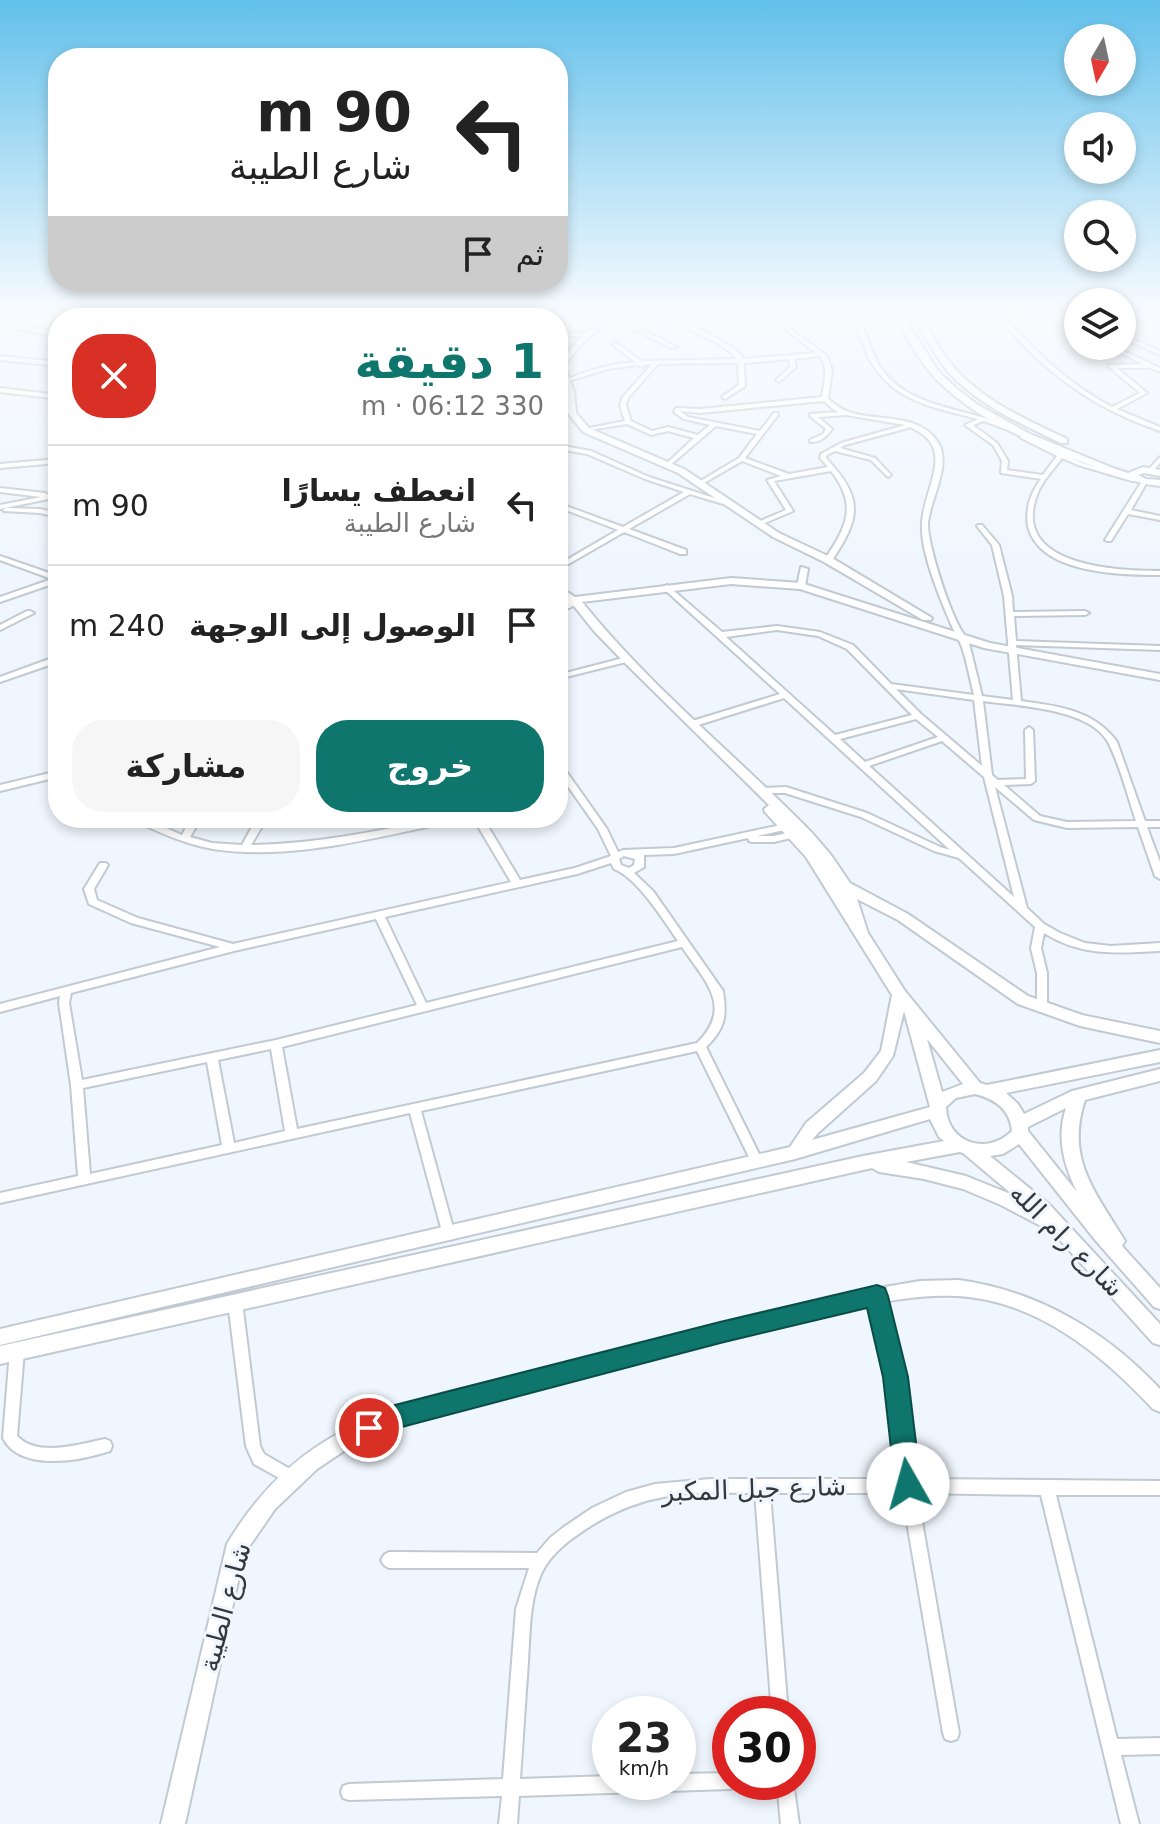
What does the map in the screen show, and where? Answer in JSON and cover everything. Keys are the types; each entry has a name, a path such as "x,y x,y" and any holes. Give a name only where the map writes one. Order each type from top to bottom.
{"street":[{"path":"569,395 573,420 586,430 702,482 760,523 900,602 908,615"},
{"path":"628,395 623,405 628,422"},
{"path":"908,395 919,402 989,417 1057,448 1148,482"},
{"path":"960,395 989,417 1060,456 1148,482"},
{"path":"984,395 1010,413 1070,444 1116,464 1151,471"},
{"path":"1086,395 1111,410 1160,429"},
{"path":"1111,410 1140,395"},
{"path":"825,399 834,408 912,426 930,436 939,450 925,531 978,696 992,780 1022,910"},
{"path":"761,433 681,416 678,409 700,411 825,399"},
{"path":"702,482 741,459 776,414"},
{"path":"812,441 829,431 812,415 854,414"},
{"path":"989,417 968,425 995,444 1005,461 1003,472 1042,477"},
{"path":"586,430 628,422 651,433 664,429 697,437"},
{"path":"668,465 713,425"},
{"path":"828,560 849,530 852,512 849,489 823,458 834,449 912,426"},
{"path":"568,449 589,452 688,492 730,504"},
{"path":"834,449 873,459 888,475"},
{"path":"1060,456 1042,477 1030,501 1028,519 1031,529 1048,550 1075,566 1094,571 1160,573"},
{"path":"741,459 789,476"},
{"path":"1148,482 1133,472 1151,471 1160,459"},
{"path":"0,466 48,462"},
{"path":"760,523 790,511 769,482 834,468"},
{"path":"1109,540 1148,482"},
{"path":"0,490 48,494"},
{"path":"568,562 688,492"},
{"path":"0,509 48,497"},
{"path":"0,509 48,513"},
{"path":"568,509 683,552"},
{"path":"1126,511 1160,518"},
{"path":"980,526 995,545 1011,614 1017,701"},
{"path":"0,558 48,575"},
{"path":"801,586 804,569"},
{"path":"568,601 731,581 801,586 908,615 995,647 1160,648"},
{"path":"0,600 48,583"},
{"path":"667,587 1040,926 1071,945 1085,948 1160,947"},
{"path":"568,601 796,829 911,1010 982,1089 1011,1106 1020,1128"},
{"path":"0,628 30,613"},
{"path":"1011,614 1085,613"},
{"path":"720,635 777,628 820,634 850,647 918,716 1031,816 1067,825 1160,824"},
{"path":"1133,633 1142,647"},
{"path":"1014,648 1160,677"},
{"path":"568,674 627,659"},
{"path":"0,680 48,663"},
{"path":"891,686 1017,701 1069,712 1110,738 1160,876"},
{"path":"906,701 937,690"},
{"path":"692,724 786,695"},
{"path":"834,738 918,716"},
{"path":"992,780 1031,781 1029,730"},
{"path":"864,765 944,738"},
{"path":"0,788 48,776"},
{"path":"747,778 764,791 844,886 857,910 861,932"},
{"path":"0,1198 700,1046 717,1030 718,991 650,893 614,864 615,857 602,829 568,780"},
{"path":"764,791 786,790 864,815 937,849 961,856"},
{"path":"159,828 184,839 245,848 304,846 408,828"},
{"path":"184,839 190,828"},
{"path":"245,848 256,828"},
{"path":"484,828 517,884"},
{"path":"602,829 629,852 640,857 650,893"},
{"path":"0,1008 234,947 577,871 629,852 674,851 738,840 774,839 796,829"},
{"path":"577,871 622,870 674,851"},
{"path":"103,865 89,889 93,902 135,921 234,947"},
{"path":"844,886 903,917 1023,1000 1080,1020 1160,1037"},
{"path":"380,917 423,1007"},
{"path":"1040,926 1036,948 1042,973 1042,1007"},
{"path":"77,1085 276,1044 686,943"},
{"path":"66,991 64,1003 77,1085 84,1180"},
{"path":"795,1152 812,1128 870,1077 888,1052 900,995"},
{"path":"911,1010 944,1130 964,1147"},
{"path":"276,1044 292,1135"},
{"path":"700,1046 756,1160"},
{"path":"0,1337 449,1235 795,1152 938,1108 951,1093 1160,1056"},
{"path":"212,1058 229,1149"},
{"path":"105,1446 31,1454 16,1447 10,1438 8,1353 863,1163 964,1147 999,1150 1015,1141 1020,1128 1078,1095 1160,1075"},
{"path":"1078,1095 1068,1124 1068,1154 1074,1170 1134,1273"},
{"path":"415,1109 449,1235"},
{"name":"شارع رام الله","path":"1020,1128 1134,1273 1160,1301"},
{"name":"شارع رام الله","path":"964,1147 1028,1196 1066,1233 1160,1337"},
{"path":"863,1163 914,1168 989,1190 1066,1233"},
{"name":"شارع الطيبة","path":"173,1824 234,1551 250,1521 290,1477 342,1440 395,1417 720,1332 914,1288 962,1288 1005,1298 1091,1338 1160,1403"},
{"path":"877,1296 895,1377 908,1484 951,1733"},
{"path":"235,1302 253,1446 259,1459 290,1477"},
{"name":"شارع جبل المكبر","path":"508,1824 524,1609 540,1561 580,1524 636,1496 665,1488 908,1484 1047,1490 1160,1488"},
{"path":"762,1487 779,1696"},
{"path":"1047,1490 1130,1824"},
{"path":"389,1560 540,1561"},
{"path":"1111,1747 1160,1746"},
{"path":"349,1792 712,1782"},
{"path":"787,1800 790,1824"}],"route":[{"path":"369,1428 395,1417 720,1332 877,1296 895,1377 908,1484"}]}
